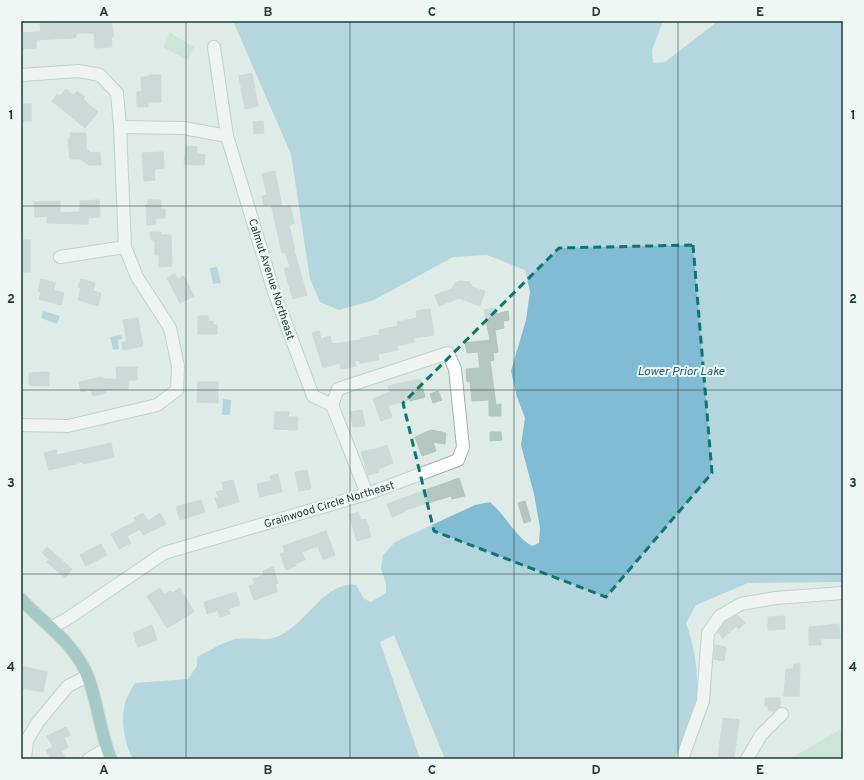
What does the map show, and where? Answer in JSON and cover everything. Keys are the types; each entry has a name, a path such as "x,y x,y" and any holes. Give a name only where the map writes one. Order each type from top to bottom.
{"main road":[{"path":"21,598 26,609 52,627 75,653 88,676 109,754"}],"street":[{"name":"Calmut Avenue Northeast","path":"214,47 227,136 274,292 313,396 332,405"},
{"path":"21,75 79,71 100,75 117,93 120,127 124,247 137,277 170,328 178,366 177,390 157,405 68,426 21,425"},
{"path":"120,127 184,128 227,136"},
{"path":"60,257 124,247"},
{"name":"Grainwood Circle Northeast","path":"52,627 67,619 164,553 367,494 458,460 463,447 454,369 448,353 338,389 332,405"},
{"path":"332,405 367,494"},
{"path":"682,759 703,701 708,633 720,616 741,604 775,598 843,593"},
{"path":"25,759 27,740 38,722 68,686 88,676"},
{"path":"747,759 761,735 782,714"},
{"path":"89,759 109,754"}],"highlighted area":[{"path":"693,245 712,473 606,597 434,531 403,403 559,248"}],"green space":[{"path":"170,33 194,47 187,60 163,47"},
{"path":"843,728 843,759 790,759"}],"water":[{"name":"Lower Prior Lake","path":"233,21 663,21 652,50 653,63 665,62 718,21 843,21 843,582 748,583 696,605 686,623 692,643 696,666 697,701 691,723 675,759 445,759 394,635 380,642 420,759 133,759 125,738 123,715 126,700 135,683 188,679 197,666 197,657 221,644 236,639 269,639 282,635 328,594 337,588 346,585 356,585 364,599 371,602 386,593 386,583 381,569 383,555 395,542 475,505 490,502 526,542 532,546 539,543 540,528 534,494 521,445 525,418 517,397 511,371 526,320 530,292 525,270 487,255 453,257 374,300 339,310 320,302 310,279 291,154"},
{"path":"217,267 221,283 213,284 210,268"},
{"path":"43,311 60,316 57,324 41,318"},
{"path":"121,335 122,339 118,340 119,349 113,350 110,337"},
{"path":"223,399 231,400 230,415 222,415"}],"building":[{"path":"64,21 111,21 114,37 111,37 112,47 95,48 94,33 76,33 76,37 72,38 36,40 36,48 21,49 21,33 41,32 40,24 64,23"},
{"path":"252,73 258,106 245,109 239,76"},
{"path":"149,75 161,75 161,102 148,102 148,107 137,107 137,92 142,92 141,77 149,77"},
{"path":"66,89 73,95 77,91 85,97 83,99 98,112 85,128 52,101 57,94 60,96"},
{"path":"21,104 31,104 31,121 21,121"},
{"path":"263,121 264,133 254,134 253,122"},
{"path":"70,133 86,133 86,148 91,153 100,152 101,165 88,165 81,159 70,159 68,139 71,139"},
{"path":"186,146 197,147 197,154 205,155 204,165 184,164"},
{"path":"163,152 164,168 154,169 155,180 144,181 142,153"},
{"path":"275,171 282,207 290,205 294,223 289,225 294,250 307,295 293,299 284,269 290,267 285,252 282,253 271,204 264,206 262,196 267,195 262,174"},
{"path":"99,200 100,217 88,218 88,224 47,223 47,216 35,217 34,202 60,201 60,213 80,212 80,201"},
{"path":"148,200 161,200 161,209 165,209 165,218 155,218 156,224 147,225 146,205 148,205"},
{"path":"150,232 161,232 161,235 171,235 172,266 159,267 159,255 155,255 155,240 151,240"},
{"path":"21,240 30,240 30,272 21,272"},
{"path":"175,274 178,279 184,276 194,296 180,303 167,278"},
{"path":"41,279 56,283 53,290 64,293 61,305 39,299 41,292 38,291"},
{"path":"81,279 95,283 93,291 101,293 98,306 78,300 81,288 78,287"},
{"path":"459,281 470,282 472,287 485,291 480,306 459,298 439,306 435,295 452,289 454,284"},
{"path":"495,308 496,314 508,311 509,320 503,321 504,328 495,330 498,352 493,353 494,360 490,361 496,405 501,404 501,416 489,416 489,400 472,401 470,381 467,382 466,369 480,368 478,352 467,353 465,343 490,340 484,310"},
{"path":"430,309 434,335 413,338 414,342 397,346 398,350 378,354 379,360 360,363 359,360 355,361 356,366 341,369 340,363 323,368 312,333 319,331 321,339 330,336 332,344 361,340 360,338 380,335 379,330 398,326 397,322 417,318 416,311"},
{"path":"198,316 208,316 208,321 213,321 213,325 217,325 217,334 198,334"},
{"path":"138,318 143,346 123,350 122,342 127,342 123,320"},
{"path":"116,367 137,367 137,380 128,380 128,389 105,390 106,393 93,396 91,390 81,392 79,382 102,377 103,379 117,379"},
{"path":"49,372 49,386 29,385 29,373"},
{"path":"420,379 425,397 410,401 410,399 388,406 392,417 381,421 373,399 390,392 388,386"},
{"path":"198,382 218,382 218,403 197,402"},
{"path":"438,391 442,400 433,403 430,394"},
{"path":"362,410 365,426 353,427 350,412"},
{"path":"275,412 289,412 288,417 298,417 297,430 274,429"},
{"path":"431,430 446,433 445,444 433,442 436,451 422,456 415,437"},
{"path":"490,432 501,432 502,440 490,441"},
{"path":"111,443 114,457 49,470 44,453 56,450 57,455"},
{"path":"387,445 393,463 378,469 379,472 368,475 361,452"},
{"path":"307,470 311,489 299,491 295,472"},
{"path":"278,474 282,492 260,497 257,484 271,481 270,476"},
{"path":"459,478 465,496 452,499 451,496 405,510 406,511 392,517 387,504"},
{"path":"233,480 239,502 218,508 215,498 218,497 216,492 224,490 222,482"},
{"path":"201,500 205,512 180,520 176,507"},
{"path":"525,501 531,521 524,523 518,503"},
{"path":"358,512 361,520 366,519 371,537 357,541 349,515"},
{"path":"143,513 148,521 160,513 166,524 143,535 140,529 127,536 131,543 119,549 111,534 136,521 134,518"},
{"path":"326,531 335,555 323,560 318,546 302,552 305,560 286,570 280,554 285,552 283,546"},
{"path":"101,544 107,555 86,566 80,555"},
{"path":"47,547 72,569 65,578 47,562 50,560 42,553"},
{"path":"273,567 278,583 275,584 277,592 254,600 249,586 255,584 253,579 264,575 263,571"},
{"path":"160,588 164,594 171,591 172,593 180,588 194,612 167,628 147,596"},
{"path":"236,592 240,605 228,609 230,614 220,617 218,610 207,614 204,602"},
{"path":"737,615 745,623 739,629 736,626 723,638 718,632 725,622"},
{"path":"785,616 785,629 768,630 768,617"},
{"path":"839,624 840,638 821,639 821,645 809,645 809,627"},
{"path":"152,625 157,640 138,647 133,633"},
{"path":"715,645 726,647 724,661 714,659"},
{"path":"794,664 800,664 799,696 784,696 786,669 793,669"},
{"path":"21,666 47,672 43,692 21,688"},
{"path":"765,698 780,698 780,707 774,711 768,711 768,706 765,706"},
{"path":"723,718 739,720 734,759 718,759"},
{"path":"66,727 70,735 64,738 68,747 61,751 66,759 51,759 46,750 53,747 47,736"}]}
